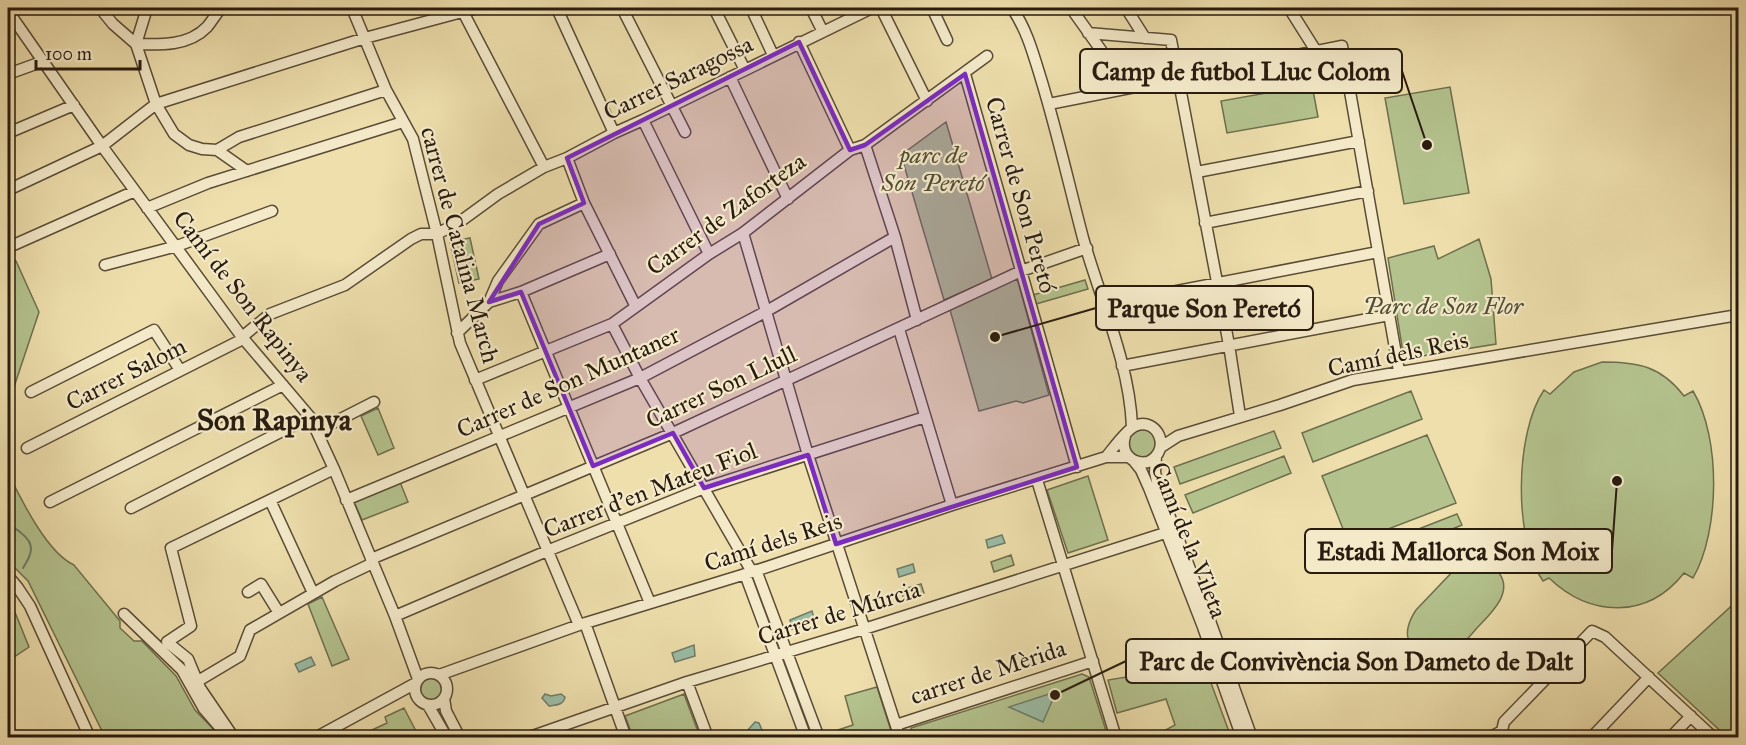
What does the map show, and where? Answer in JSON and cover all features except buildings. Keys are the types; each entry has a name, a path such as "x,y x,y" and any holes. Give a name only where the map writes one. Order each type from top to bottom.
{"street":[{"path":"100,8 113,24 136,44 156,104 174,135 189,145 217,150 247,171"},
{"path":"136,44 147,8"},
{"path":"136,44 165,45 186,40 206,28 221,8"},
{"name":"carrer de Catalina March","path":"352,8 386,90 413,139 437,234 457,333 498,437 547,551 582,624 626,738"},
{"path":"8,190 102,146 156,104 364,38 462,10 477,8"},
{"path":"622,8 685,132"},
{"path":"714,8 745,70"},
{"path":"751,8 773,55"},
{"path":"811,8 823,32"},
{"name":"Carrer Saragossa","path":"567,158 869,8"},
{"path":"881,8 927,101"},
{"path":"932,8 947,40"},
{"path":"1012,8 1024,26 1048,104 1122,366 1131,403 1132,427"},
{"path":"1071,8 1128,88"},
{"path":"1126,8 1145,38"},
{"path":"1289,8 1316,51"},
{"path":"462,10 544,168 567,158 584,203 635,305"},
{"name":"Camí de Son Rapinya","path":"10,11 102,146 243,338 310,417 395,616 413,663 417,681"},
{"path":"559,13 614,133"},
{"path":"1088,33 1171,40 1229,345 1240,416"},
{"path":"799,42 850,150"},
{"path":"1048,104 1342,46 1399,371"},
{"name":"Carrer de Zaforteza","path":"475,380 612,324 635,305 742,233 850,150 865,145 987,56"},
{"path":"8,74 44,61"},
{"name":"Carrer de Son Peretó","path":"965,74 1077,467"},
{"path":"730,77 788,199"},
{"path":"217,150 239,137 386,90"},
{"path":"8,133 74,105"},
{"path":"643,120 709,254"},
{"path":"147,208 208,183 403,122"},
{"path":"1197,172 1359,141"},
{"path":"865,145 895,237 917,320"},
{"name":"Carrer Salom","path":"27,448 243,338 270,314 345,285 411,238 421,234 437,234 461,221 498,194 544,168"},
{"path":"9,247 135,190"},
{"path":"1205,223 1368,191"},
{"path":"457,333 489,302 498,281 538,224 584,203"},
{"path":"105,265 177,246 272,211"},
{"path":"742,233 808,455 900,738"},
{"name":"Carrer de Son Muntaner","path":"346,500 640,378 765,312 895,237"},
{"name":"Carrer Son Llull","path":"198,681 240,656 250,630 372,561 524,494 673,434 1021,271 1087,248"},
{"path":"1174,304 1172,292 1378,252"},
{"path":"489,302 521,292 610,254"},
{"path":"521,292 650,603"},
{"path":"1122,366 1389,315"},
{"name":"Camí dels Reis","path":"1159,452 1178,436 1353,380 1738,315"},
{"path":"612,324 640,378 751,572 788,652 819,738"},
{"path":"898,329 952,505"},
{"path":"31,392 154,330 180,370"},
{"path":"50,502 284,385"},
{"path":"317,431 374,402"},
{"path":"1131,403 1160,436 1159,452 1144,463 1131,459 1124,448 1125,436 1132,427 1137,425 1153,429"},
{"path":"131,508 310,417"},
{"name":"Carrer d'en Mateu Fiol","path":"395,616 547,551 704,488 925,417"},
{"name":"Camí dels Reis","path":"1153,429 1178,436"},
{"name":"Camí dels Reis","path":"1106,457 1125,436"},
{"name":"Camí de la Vileta","path":"1159,452 1155,472 1158,486 1252,738"},
{"name":"Camí dels Reis","path":"434,674 454,670 582,624 1106,457 1131,459"},
{"name":"Camí de la Vileta","path":"1131,459 1141,470 1149,488 1203,627 1242,738"},
{"path":"234,738 200,688 188,659 166,642 191,626 171,548 334,469"},
{"path":"1037,480 1116,738"},
{"path":"270,500 314,593"},
{"name":"Carrer de Múrcia","path":"527,738 687,682 864,629 1062,564 1166,533"},
{"path":"751,572 775,656 806,738"},
{"path":"8,576 30,606 90,738"},
{"path":"248,592 261,584 279,613"},
{"path":"124,614 182,670 204,709 229,738"},
{"path":"1489,738 1505,730 1592,632 1605,637 1714,738"},
{"name":"carrer de Mèrida","path":"896,725 1093,660"},
{"path":"413,663 434,674 447,685"},
{"path":"454,670 444,698 446,711 460,738"},
{"path":"315,738 403,691 417,681 434,674"},
{"path":"1591,738 1649,677"},
{"path":"417,681 415,693 417,698"},
{"path":"687,682 708,738"},
{"path":"403,691 428,705 447,738"},
{"path":"428,705 437,704 444,698"},
{"path":"1670,738 1691,716"}],"highlighted area":[{"path":"799,42 850,150 865,145 965,74 1077,467 836,544 808,455 704,488 673,433 593,466 521,292 489,302 539,224 584,203 567,158"}],"green space":[{"path":"1312,85 1318,117 1227,133 1221,101"},
{"path":"1450,87 1469,193 1404,204 1385,98"},
{"name":"parc de Son Peretó","path":"946,122 992,279 944,300 901,155"},
{"path":"470,238 479,279 459,283 450,242"},
{"name":"Parc de Son Flor","path":"1479,239 1491,279 1496,344 1404,359 1388,258 1434,246 1438,259"},
{"path":"8,256 16,261 39,312 8,405"},
{"path":"1017,278 1049,395 1023,403 1016,401 979,411 950,310"},
{"path":"1085,280 1088,289 1036,304 1033,295"},
{"path":"1602,362 1627,363 1648,368 1667,378 1684,396 1693,391 1709,433 1714,485 1708,536 1693,578 1684,573 1669,588 1653,599 1636,606 1618,608 1600,606 1582,600 1565,591 1549,578 1543,581 1533,563 1522,514 1521,486 1527,432 1534,409 1544,390 1550,394 1574,372"},
{"path":"1411,391 1422,419 1313,462 1302,433"},
{"path":"378,408 394,448 378,455 361,416"},
{"path":"1138,428 1154,432 1157,449 1144,458 1133,453 1129,446 1130,437"},
{"path":"1274,431 1281,448 1180,484 1174,467"},
{"path":"1427,435 1456,503 1349,544 1322,476"},
{"path":"1284,456 1291,473 1193,513 1185,495"},
{"path":"8,473 36,524 54,549 74,565 120,621 120,628 134,641 142,641 176,676 195,710 221,737 105,737 28,581 8,561"},
{"path":"1088,476 1108,540 1068,553 1047,490"},
{"path":"400,482 408,502 362,520 354,502"},
{"path":"1457,514 1462,525 1435,536 1413,559 1402,551 1398,537"},
{"path":"1011,555 1014,565 994,572 991,562"},
{"path":"1475,560 1494,567 1499,573 1504,588 1499,603 1455,651 1438,659 1429,659 1420,654 1409,640 1407,631 1412,618 1416,610 1457,567"},
{"path":"921,584 924,593 904,600 901,590"},
{"path":"8,595 29,647 8,661"},
{"path":"322,597 349,659 332,666 308,604"},
{"path":"1738,600 1738,737 1727,737 1658,673"},
{"path":"1204,664 1231,737 1153,737 1175,725 1166,699 1117,713 1108,680"},
{"path":"1082,674 1089,677 1108,737 910,738 911,728"},
{"path":"431,677 440,681 444,690 440,699 431,703 422,699 418,690 422,681"},
{"path":"877,687 893,737 827,737 826,734 853,725 845,696"},
{"path":"684,694 700,737 633,737 625,716"},
{"path":"404,708 419,737 357,737 387,723 385,717"}],"shaded area":[{"path":"1002,535 1005,543 988,548 986,540"},
{"path":"913,564 915,572 899,577 897,569"},
{"path":"812,611 815,622 792,629 790,620"},
{"path":"694,645 695,656 675,662 672,653"},
{"path":"311,657 315,665 299,672 295,664"},
{"path":"1055,692 1043,722 1009,707"},
{"path":"545,694 551,696 561,694 565,697 561,703 549,706 542,698"},
{"path":"755,722 759,723 765,737 753,737 747,731"}],"waterway":[{"path":"8,526 15,528 26,537 31,545 29,558 23,568"}],"place":[{"name":"Camp de futbol Lluc Colom","path":"1427,145"},
{"name":"Parque Son Peretó","path":"995,337"},
{"name":"Estadi Mallorca Son Moix","path":"1617,481"},
{"name":"Parc de Convivència Son Dameto de Dalt","path":"1055,695"}],"district":[{"name":"Son Rapinya","path":"274,420"}]}
